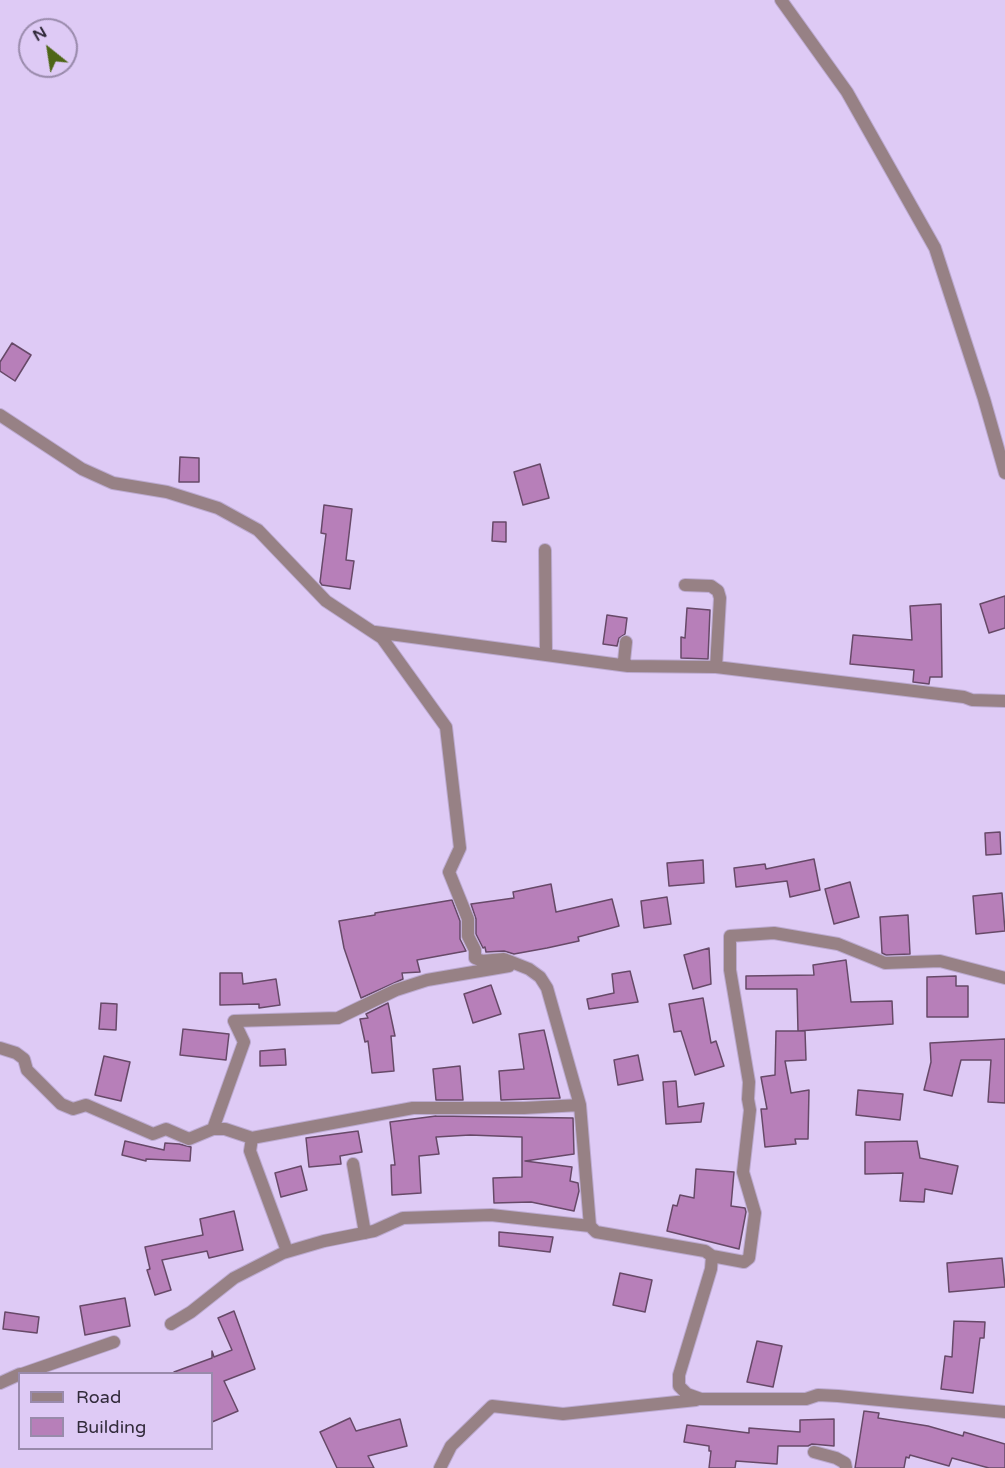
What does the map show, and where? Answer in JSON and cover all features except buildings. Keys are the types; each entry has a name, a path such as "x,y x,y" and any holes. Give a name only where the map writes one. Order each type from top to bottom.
{"street":[{"path":"781,0 847,92 935,248 984,399 1005,473"},
{"path":"0,415 82,469 113,483 167,492 218,508 258,530 326,601 382,638 446,728 460,848 449,872 468,919 468,936 475,950 475,958 482,961 504,959 517,964 540,977 547,988 580,1105 590,1226"},
{"path":"545,550 546,655"},
{"path":"685,585 711,586 718,591 720,598 716,667"},
{"path":"375,632 628,666 716,667 964,697 972,700 1005,701"},
{"path":"626,642 624,661 628,666"},
{"path":"171,1324 192,1312 234,1278 287,1251 366,1233 403,1218 491,1215 590,1226 596,1232 705,1251 712,1256 744,1262 749,1258 755,1213 743,1172 750,1110 749,1082 730,970 730,936 774,933 838,944 885,963 940,962 1005,978"},
{"path":"213,1129 244,1042 234,1021 338,1018 396,990 427,980 517,964"},
{"path":"0,1048 16,1053 24,1059 27,1070 61,1104 73,1109 86,1105 153,1134 166,1129 189,1139 213,1129 225,1129 252,1138 413,1108 524,1108 580,1105"},
{"path":"252,1138 249,1151 287,1251"},
{"path":"353,1164 366,1233"},
{"path":"701,1399 687,1394 679,1386 679,1375 711,1269 712,1256"},
{"path":"26,1372 114,1341"},
{"path":"0,1383 18,1375"},
{"path":"440,1468 451,1446 492,1406 563,1414 701,1399 806,1399 818,1395 1005,1412"},
{"path":"814,1452 836,1458 845,1463 846,1468"}]}
